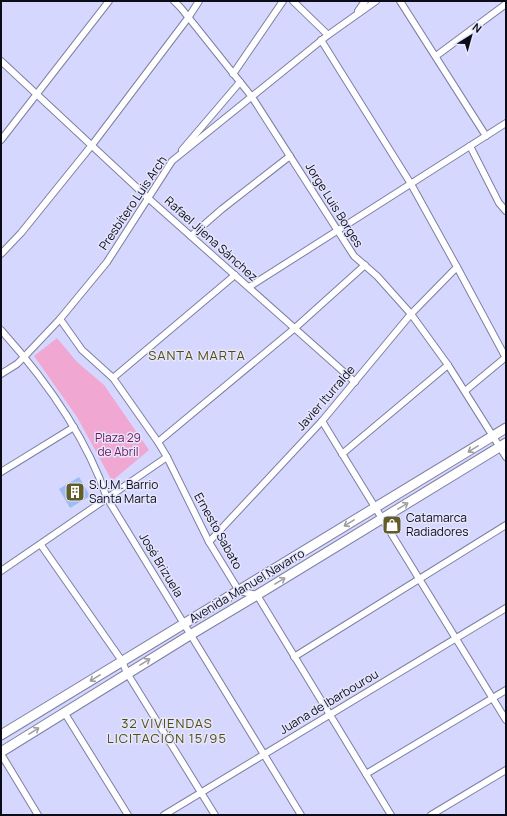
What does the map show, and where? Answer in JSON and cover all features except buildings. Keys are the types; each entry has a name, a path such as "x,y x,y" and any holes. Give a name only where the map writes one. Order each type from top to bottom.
{"main road":[{"name":"Avenida Manuel Navarro","path":"1,735 506,428"},
{"name":"Avenida Manuel Navarro","path":"1,753 127,673 503,445"}],"street":[{"path":"1,140 109,1"},
{"name":"Jorge Luis Borges","path":"174,1 252,97 354,256 365,265 411,314 448,365 492,437 503,445 506,457"},
{"path":"1,254 21,233 92,145 188,18 199,1"},
{"path":"233,74 283,1"},
{"path":"293,1 328,35"},
{"path":"356,14 365,1"},
{"name":"Presbítero Luis Arch","path":"1,374 17,364 25,356 60,319 107,262 172,162 321,40 376,1"},
{"path":"400,1 486,136"},
{"path":"436,56 506,4"},
{"path":"321,40 411,184 506,358 465,391"},
{"name":"Rafael Jijena Sánchez","path":"1,61 148,198 355,382"},
{"path":"172,162 240,82"},
{"path":"249,287 338,232 506,123"},
{"path":"470,146 499,203 506,211"},
{"path":"191,236 222,209 290,156"},
{"path":"158,442 295,328 365,265"},
{"name":"Javier Iturralde","path":"209,542 322,421 411,314 457,267"},
{"path":"113,378 236,275"},
{"name":"Ernesto Sabato","path":"60,319 82,350 113,378 158,442 167,457 209,542 239,591"},
{"name":"José Brizuela","path":"1,330 25,356 74,427 101,478 108,498 190,635 301,815"},
{"path":"342,454 448,365"},
{"path":"322,421 506,720"},
{"path":"1,472 74,427"},
{"path":"1,571 41,545 167,457"},
{"path":"294,657 506,525"},
{"path":"41,545 122,661 127,673 215,815"},
{"path":"239,591 257,595 391,815"},
{"name":"Juana de Ibarbourou","path":"164,815 506,608"},
{"path":"366,774 506,690"},
{"path":"64,712 128,815"},
{"path":"1,753 38,815"},
{"path":"431,815 506,770"}],"green space":[{"name":"Plaza 29 de Abril","path":"57,338 77,362 104,385 149,450 112,481 77,417 34,356"}],"place":[{"name":"S.U.M. Barrio Santa Marta","path":"75,492"},
{"name":"Catamarca Radiadores","path":"392,525"}],"district":[{"name":"SANTA MARTA","path":"197,355"},
{"name":"32 VIVIENDAS LICITACIÓN 15/95","path":"167,730"}]}
